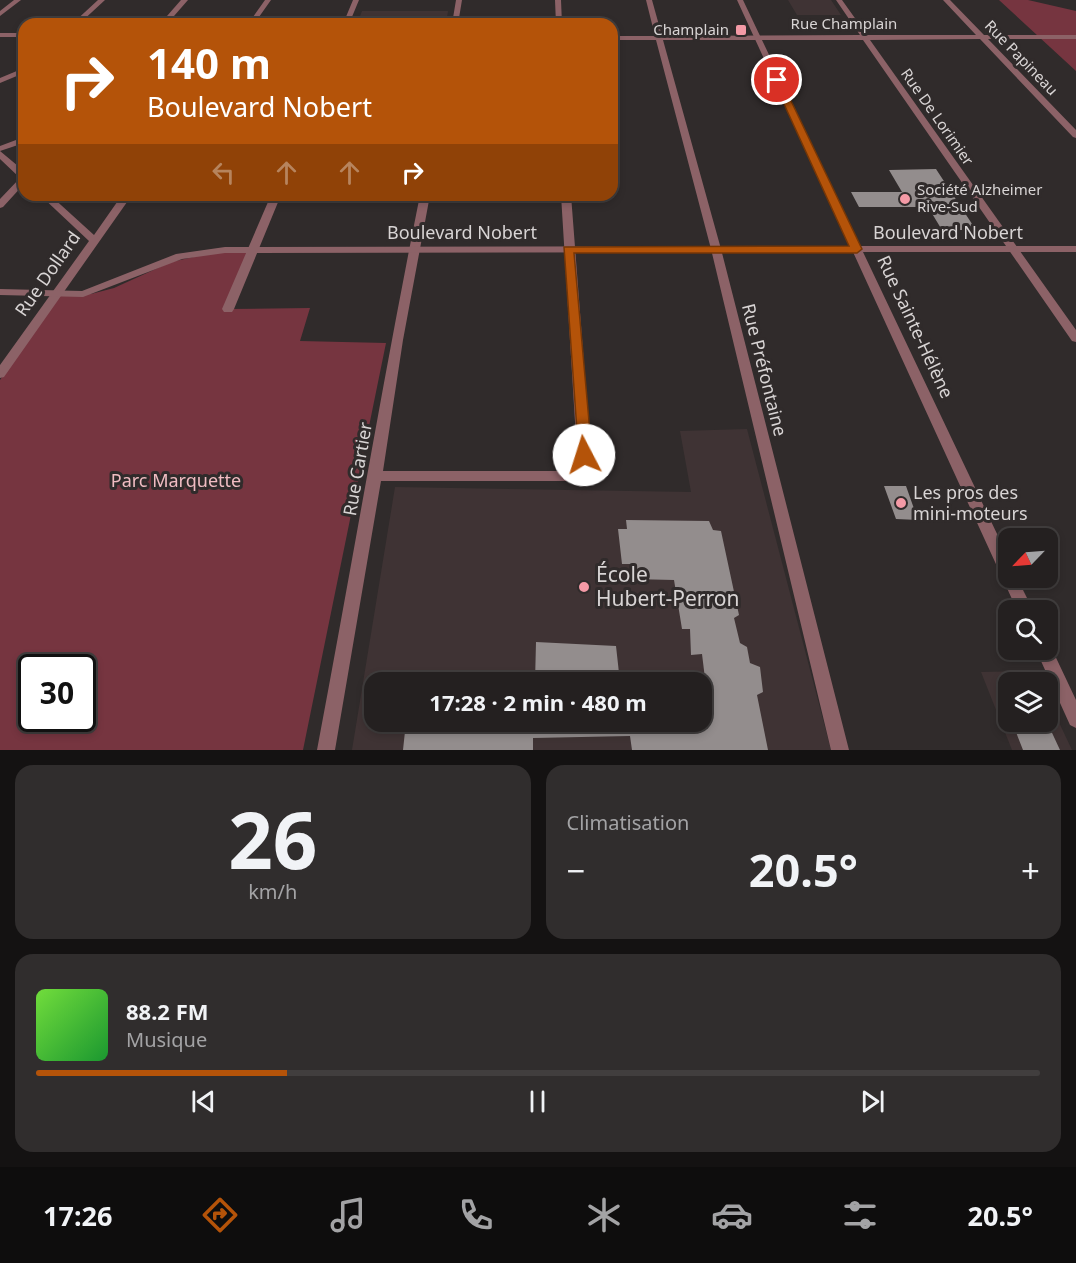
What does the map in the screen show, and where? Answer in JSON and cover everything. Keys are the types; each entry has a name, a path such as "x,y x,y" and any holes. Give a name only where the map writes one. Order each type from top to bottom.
{"street":[{"path":"0,14 18,0"},
{"path":"82,18 102,0"},
{"path":"168,18 184,0"},
{"path":"255,18 268,0"},
{"path":"348,18 356,0"},
{"path":"456,18 459,0"},
{"path":"558,0 559,18"},
{"name":"Rue Préfontaine","path":"649,0 716,249 840,750"},
{"name":"Rue Sainte-Hélène","path":"740,0 998,552"},
{"name":"Rue De Lorimier","path":"838,0 1076,338"},
{"name":"Rue Papineau","path":"946,0 1076,135"},
{"path":"0,35 18,35"},
{"name":"Rue Champlain","path":"618,38 1076,37"},
{"path":"0,81 18,73"},
{"path":"0,149 18,142"},
{"path":"0,154 18,172"},
{"path":"0,205 18,185"},
{"path":"52,201 94,240"},
{"name":"Rue Dollard","path":"0,374 123,201"},
{"path":"228,309 274,201"},
{"name":"Rue Cartier","path":"326,750 397,340 424,201"},
{"path":"375,476 567,476 584,455 566,201"},
{"name":"Boulevard Nobert","path":"0,292 83,294 180,256 203,251 1076,249"},
{"path":"1049,660 1076,719"}],"shaded area":[{"path":"788,0 831,0 841,15 797,15"},
{"path":"362,11 448,11 447,18 359,18"},
{"name":"École Hubert-Perron","path":"747,429 831,750 352,750 364,677 364,732 712,732 712,672 365,672 395,487 691,492 680,431"},
{"path":"1034,671 1035,672 998,672 998,715 981,672"},
{"path":"1058,720 1072,750 1012,750 1005,732 1058,732"}],"green space":[{"path":"999,0 1028,0 1076,11 1076,71"},
{"name":"Parc Marquette","path":"225,250 254,250 229,309 310,308 300,341 386,343 303,750 0,750 0,380 57,293 91,294 114,288 171,262"}],"building":[{"name":"Société Alzheimer Rive-Sud","path":"936,169 976,230 942,230 928,207 859,207 851,192 902,192 889,170"},
{"name":"Les pros des mini-moteurs","path":"884,486 906,486 918,520 896,519"},
{"name":"École Hubert-Perron","path":"626,520 709,521 713,530 721,531 739,615 734,618 740,643 747,647 750,663 760,667 763,692 757,695 768,750 632,750 630,736 533,738 533,750 403,750 405,732 712,732 712,672 704,672 702,654 691,655 690,629 682,629 674,580 631,579 630,564 622,564 618,529 627,529"},
{"name":"École Hubert-Perron","path":"536,642 616,646 619,672 535,672"},
{"path":"1016,732 1052,732 1060,750 1023,750"}],"place":[{"name":"Champlain","path":"741,30"},
{"name":"Société Alzheimer Rive-Sud","path":"905,199"},
{"name":"Les pros des mini-moteurs","path":"901,503"},
{"name":"École Hubert-Perron","path":"584,587"}],"route":[{"path":"584,455 568,249 857,249 777,80"}]}
